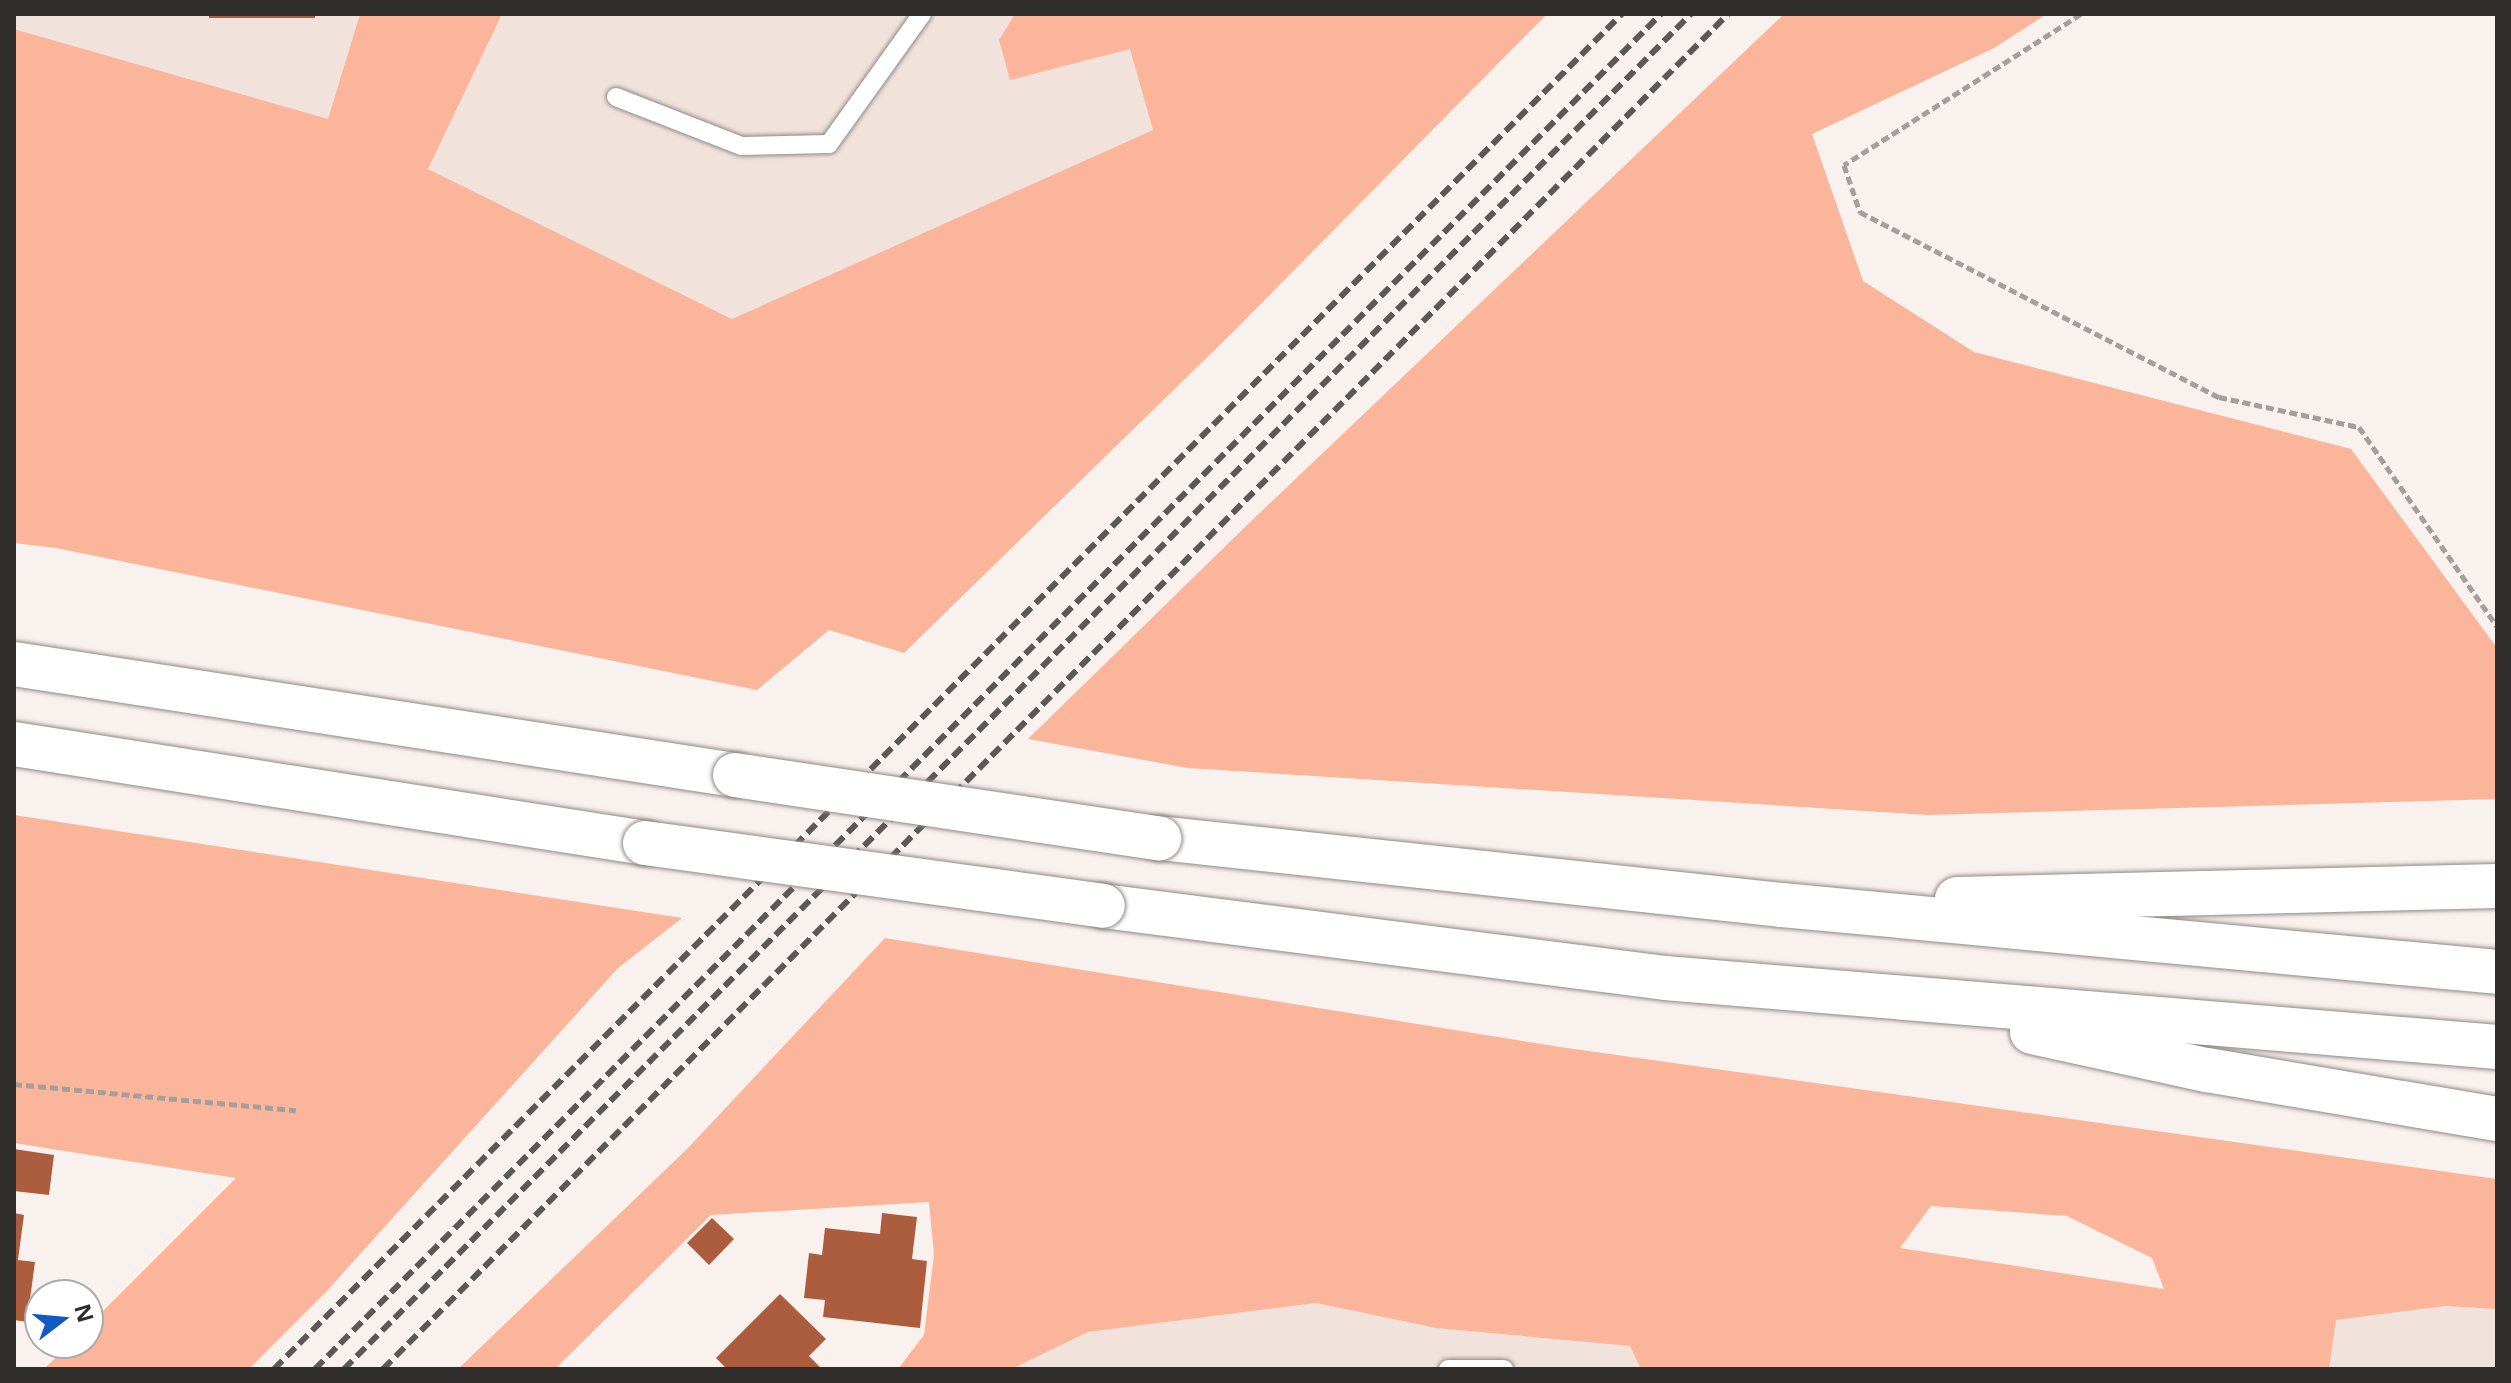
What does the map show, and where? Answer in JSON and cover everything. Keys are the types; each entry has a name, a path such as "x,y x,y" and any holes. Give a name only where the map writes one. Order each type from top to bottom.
{"highway":[{"path":"14,664 1159,838 1782,905 2497,972"},
{"path":"14,744 645,843 1665,978 2497,1047"},
{"path":"1782,905 2129,893 2497,886"},
{"path":"1902,1000 2193,1067 2497,1119"}],"lane":[{"path":"616,97 742,146 829,144 922,14"},
{"path":"1448,1369 1504,1369"}],"path":[{"path":"2081,14 1844,165 1860,212 2219,397 2359,427 2497,626"},
{"path":"14,1084 296,1110"}],"shaded area":[{"path":"14,14 360,14 328,119 14,29"},
{"path":"360,14 502,14 428,169 732,319 1153,130 1130,49 1010,80 999,40 1015,14 1547,14 1235,330 904,653 829,630 757,690 56,548 14,543 14,29 328,119"},
{"path":"502,14 1015,14 1000,40 1130,48 1154,130 732,319 428,169"},
{"path":"1784,14 2047,14 1994,48 1812,134 1863,281 1974,352 2351,449 2497,648 2497,799 1928,815 1188,768 1028,739 1245,527"},
{"path":"14,815 682,918 618,968 325,1293 249,1369 44,1369 54,1359 104,1359 104,1310 236,1178 14,1143"},
{"path":"885,938 1560,1047 2497,1179 2497,1309 2445,1306 2336,1320 2329,1369 1641,1369 1630,1346 1436,1328 1316,1303 1088,1332 1012,1369 898,1369 924,1335 934,1255 929,1202 711,1215 555,1369 458,1369 688,1148","holes":["1931,1206 2067,1216 2152,1258 2164,1289 1900,1248"]},
{"path":"1316,1303 1436,1328 1631,1346 1641,1369 1012,1369 1088,1332"},
{"path":"2445,1306 2497,1309 2497,1369 2329,1369 2336,1320"}],"building":[{"path":"209,14 315,14 315,18 209,18"},
{"path":"14,1149 54,1155 49,1195 14,1191"},
{"path":"14,1213 24,1215 18,1260 35,1262 33,1279 24,1279 24,1322 14,1320"},
{"path":"882,1213 917,1217 912,1259 927,1261 920,1328 823,1317 825,1300 804,1298 809,1253 822,1255 825,1228 880,1234"},
{"path":"712,1218 734,1239 709,1265 687,1243"},
{"path":"780,1294 826,1339 809,1356 822,1369 727,1369 716,1358"}],"railway":[{"path":"274,1369 1622,14"},
{"path":"315,1369 1661,14"},
{"path":"344,1369 1691,14"},
{"path":"383,1369 1728,14"}]}
